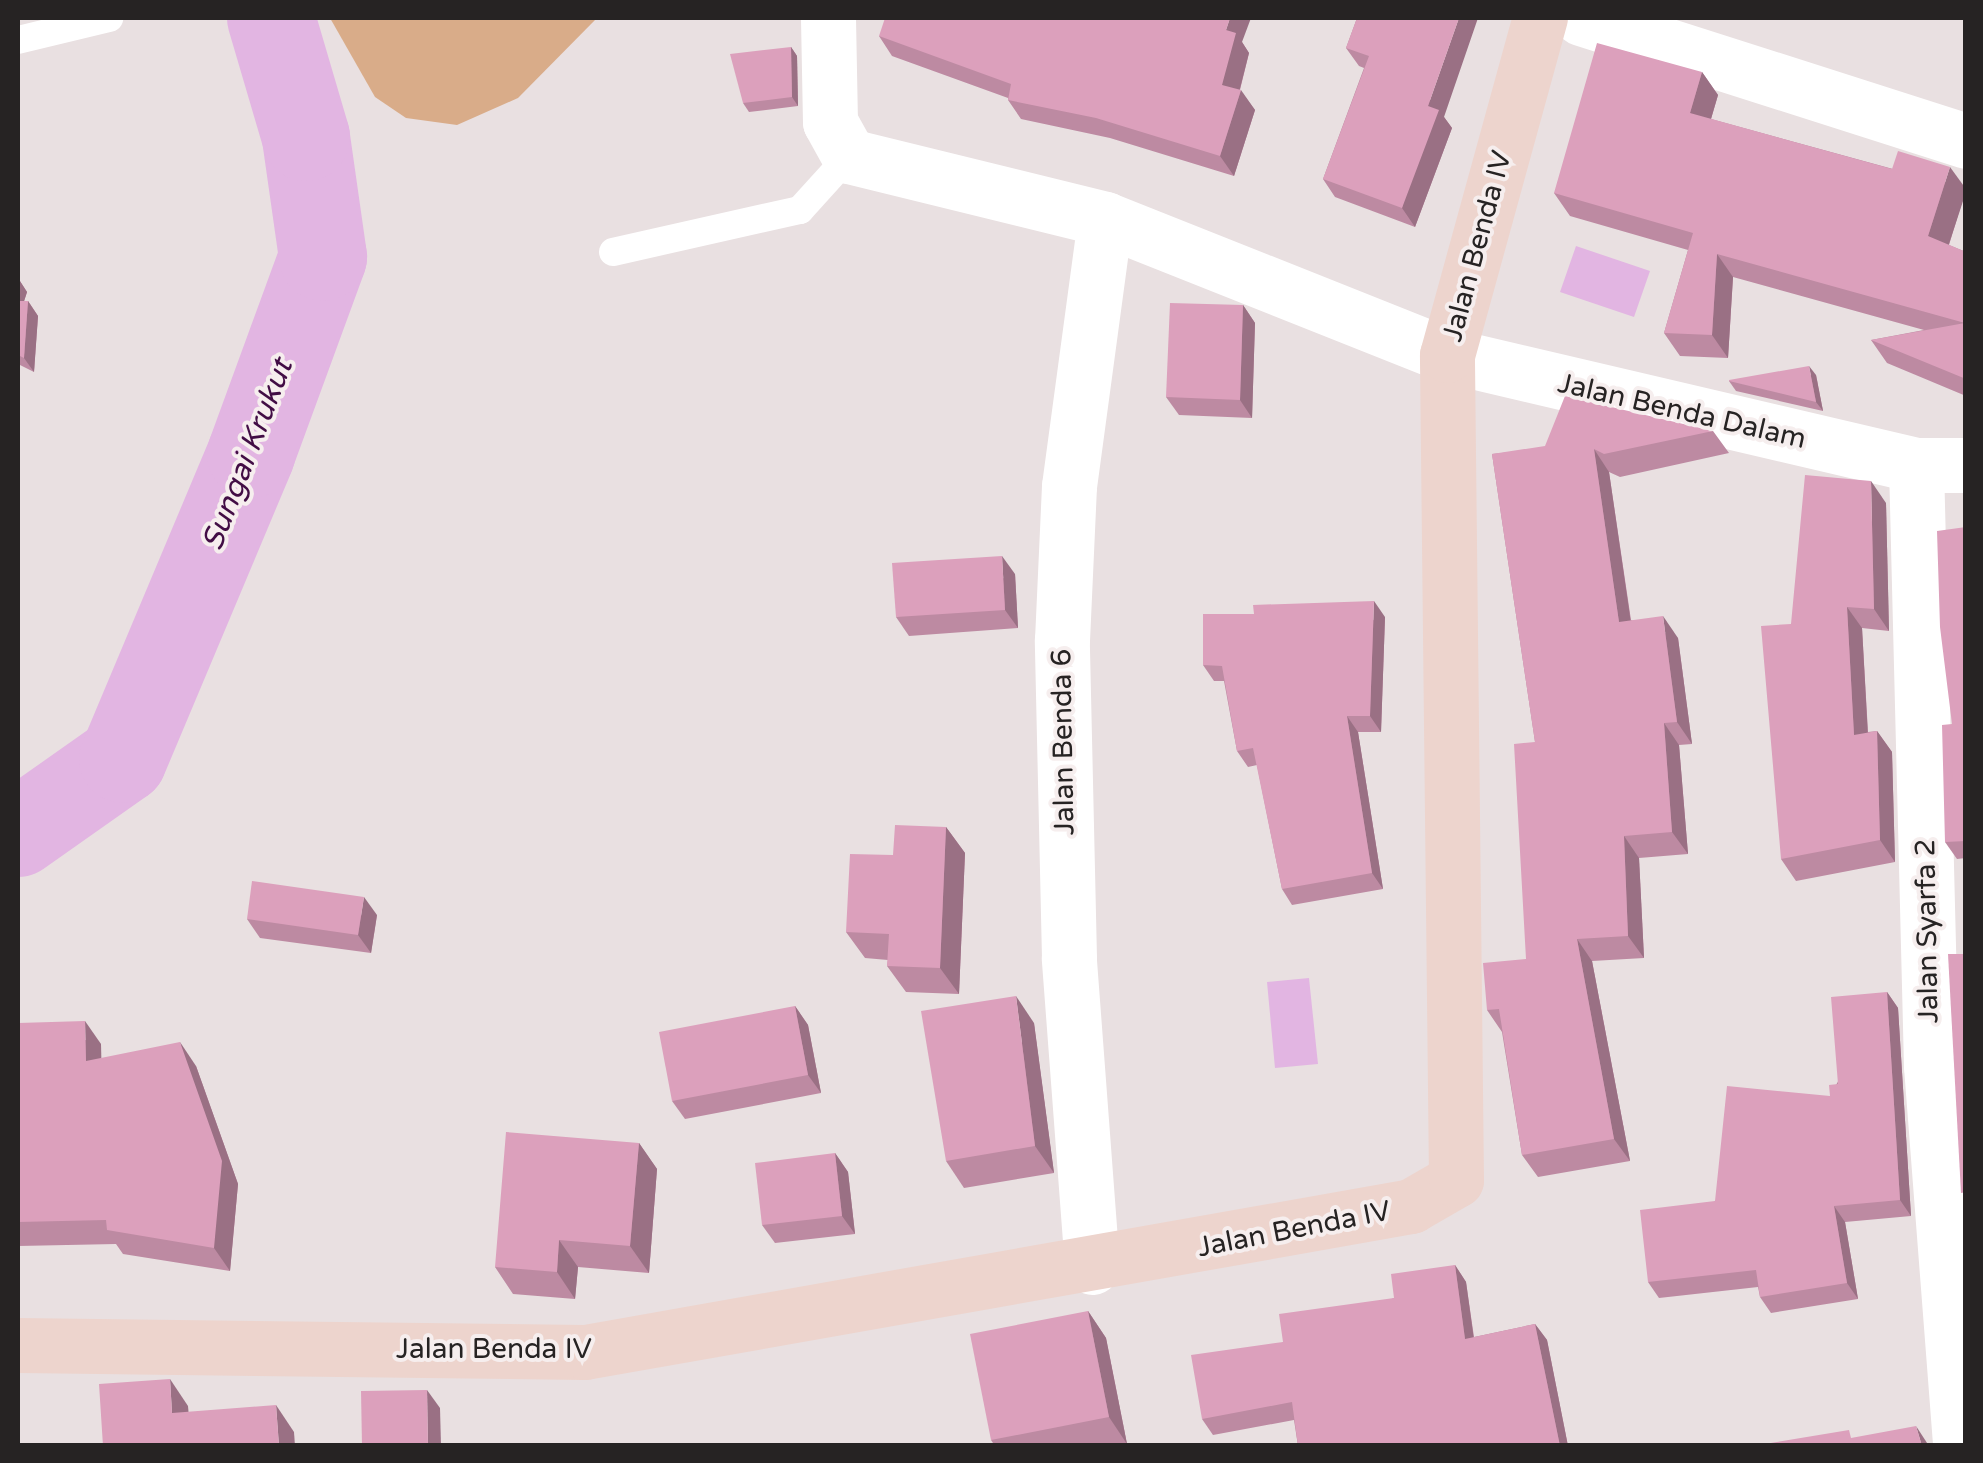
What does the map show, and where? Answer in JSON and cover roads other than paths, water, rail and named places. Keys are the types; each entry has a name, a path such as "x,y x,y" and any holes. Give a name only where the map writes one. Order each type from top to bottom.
{"street":[{"path":"828,18 830,122 848,156"},
{"name":"Jalan Benda IV","path":"18,1345 585,1352 1092,1267 1411,1206 1456,1180 1447,355 1540,18"},
{"path":"1581,18 1966,141"},
{"name":"Jalan Benda Dalam","path":"848,156 1105,219 1447,355 1941,465"},
{"name":"Jalan Benda 6","path":"1092,1267 1068,958 1062,640 1071,467 1105,219"},
{"name":"Jalan Syarfa 2","path":"1941,465 1930,1066 1960,1446"}],"lane":[{"path":"18,40 109,18"},
{"path":"614,252 800,210 848,156"}],"waterway":[{"name":"Sungai Krukut","path":"18,833 123,759 251,454 323,257 306,137 271,18"}]}
